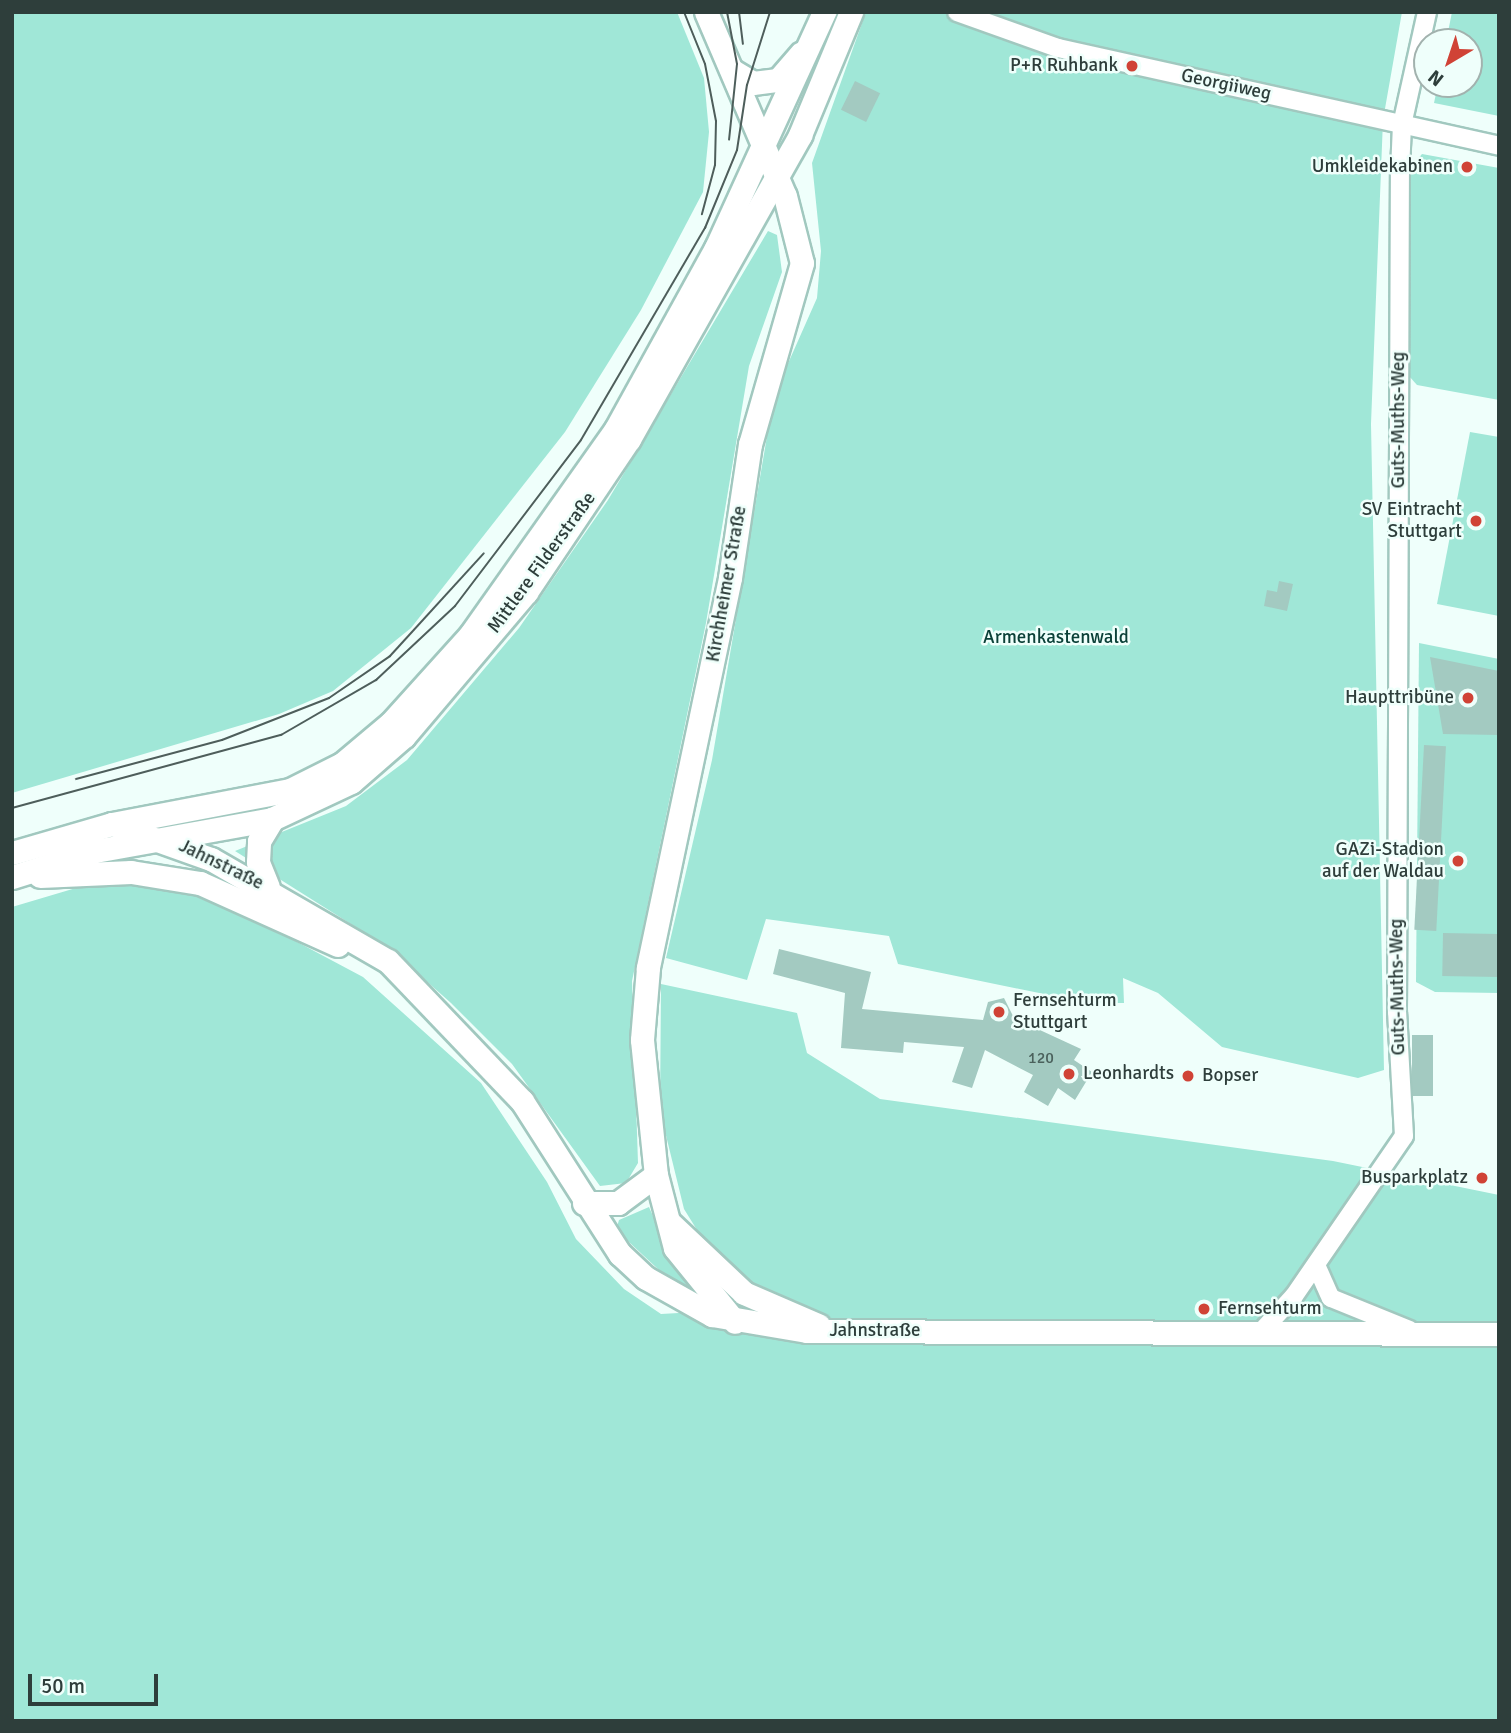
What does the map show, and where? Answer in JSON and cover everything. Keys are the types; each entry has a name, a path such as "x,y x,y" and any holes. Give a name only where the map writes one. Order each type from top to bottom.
{"main road":[{"name":"Kirchheimer Straße","path":"706,12 733,71 797,231 800,286 765,379 750,444 730,578 648,968 642,1040 656,1175 671,1224 675,1248 735,1322"},
{"name":"Mittlere Filderstraße","path":"112,824 290,790 342,764 391,723 478,624 616,429 764,149 814,42 824,12"},
{"name":"Mittlere Filderstraße","path":"16,867 272,819 351,782 404,736 526,592 675,362 832,69 851,12"},
{"path":"733,71 753,83 778,80 814,42"},
{"path":"268,887 258,862 258,841 272,819"},
{"path":"16,867 112,824"},
{"name":"Jahnstraße","path":"112,824 170,839 268,887 388,961 509,1084 584,1203 620,1254 646,1279 688,1305 735,1322 831,1331 1499,1334"},
{"name":"Jahnstraße","path":"16,867 50,878 131,872 200,883 290,920 407,983"},
{"path":"584,1203 618,1203 656,1175"},
{"name":"Kirchheimer Straße","path":"671,1224 744,1293 831,1331"}],"street":[{"name":"Georgiiweg","path":"957,12 1046,45 1499,146"},
{"name":"Guts-Muths-Weg","path":"1260,1333 1316,1265 1404,1136 1397,1012 1402,125 1427,12"},
{"path":"1316,1265 1331,1298 1418,1332"}],"green space":[{"path":"12,12 677,12 704,78 709,132 703,192 641,310 565,432 411,628 333,691 279,714 12,793"},
{"name":"Armenkastenwald","path":"866,12 1402,12 1383,120 1371,424 1384,1070 1358,1078 1222,1047 1158,993 1123,978 1124,1003 1088,1003 898,964 889,936 766,919 747,980 666,958 712,760 774,395 817,298 821,251 812,163"},
{"path":"1452,12 1499,12 1499,116 1434,103 1435,98 1483,98 1483,28 1449,28"},
{"path":"1422,154 1499,168 1499,400 1417,385 1409,376 1410,168"},
{"path":"768,231 777,235 782,272 749,366 706,623 632,981 638,1163 626,1183 600,1186 512,1064 451,1003 389,948 235,851 346,806 407,760 519,628 608,500"},
{"name":"SV Eintracht Stuttgart","path":"1470,432 1499,437 1499,616 1437,604"},
{"name":"GAZi-Stadion auf der Waldau","path":"1419,643 1499,659 1499,993 1435,992 1416,982"},
{"path":"86,885 194,887 363,977 481,1083 547,1182 576,1239 624,1289 661,1314 731,1310 715,1259 684,1209 660,1111 661,984 797,1013 807,1053 880,1099 1333,1161 1499,1195 1499,1721 12,1721 12,907"},
{"path":"649,1207 667,1248 704,1297 659,1270 616,1230 619,1220"}],"building":[{"path":"855,81 880,93 866,122 841,110"},
{"path":"1279,581 1293,584 1287,611 1264,606 1267,590 1277,592"},
{"name":"Haupttribüne","path":"1430,657 1499,671 1499,735 1443,734"},
{"path":"1424,745 1446,746 1436,931 1414,930"},
{"path":"1443,933 1499,934 1498,977 1442,976"},
{"path":"779,949 871,972 862,1009 983,1020 988,1002 1004,998 1014,1018 1081,1049 1074,1060 1092,1072 1075,1100 1058,1088 1048,1106 1024,1092 1033,1075 985,1050 972,1088 952,1082 964,1047 904,1042 903,1053 841,1048 845,993 773,974"},
{"path":"1412,1035 1433,1035 1433,1096 1412,1096"}],"tram line":[{"path":"684,12 705,64 716,121 715,165 702,214"},
{"path":"727,12 737,64 729,140"},
{"path":"739,12 743,44"},
{"path":"12,808 281,735 376,680 455,606 581,440 705,228 737,150 747,85 770,12"},
{"path":"76,779 222,740 329,698 390,656 484,553"}],"place":[{"name":"P+R Ruhbank","path":"1132,66"},
{"name":"Umkleidekabinen","path":"1467,167"},
{"name":"SV Eintracht Stuttgart","path":"1476,521"},
{"name":"Haupttribüne","path":"1468,698"},
{"name":"GAZi-Stadion auf der Waldau","path":"1458,861"},
{"name":"Fernsehturm Stuttgart","path":"999,1012"},
{"name":"Leonhardts","path":"1069,1074"},
{"name":"Bopser","path":"1188,1076"},
{"name":"Busparkplatz","path":"1482,1178"},
{"name":"Fernsehturm","path":"1204,1309"}]}
